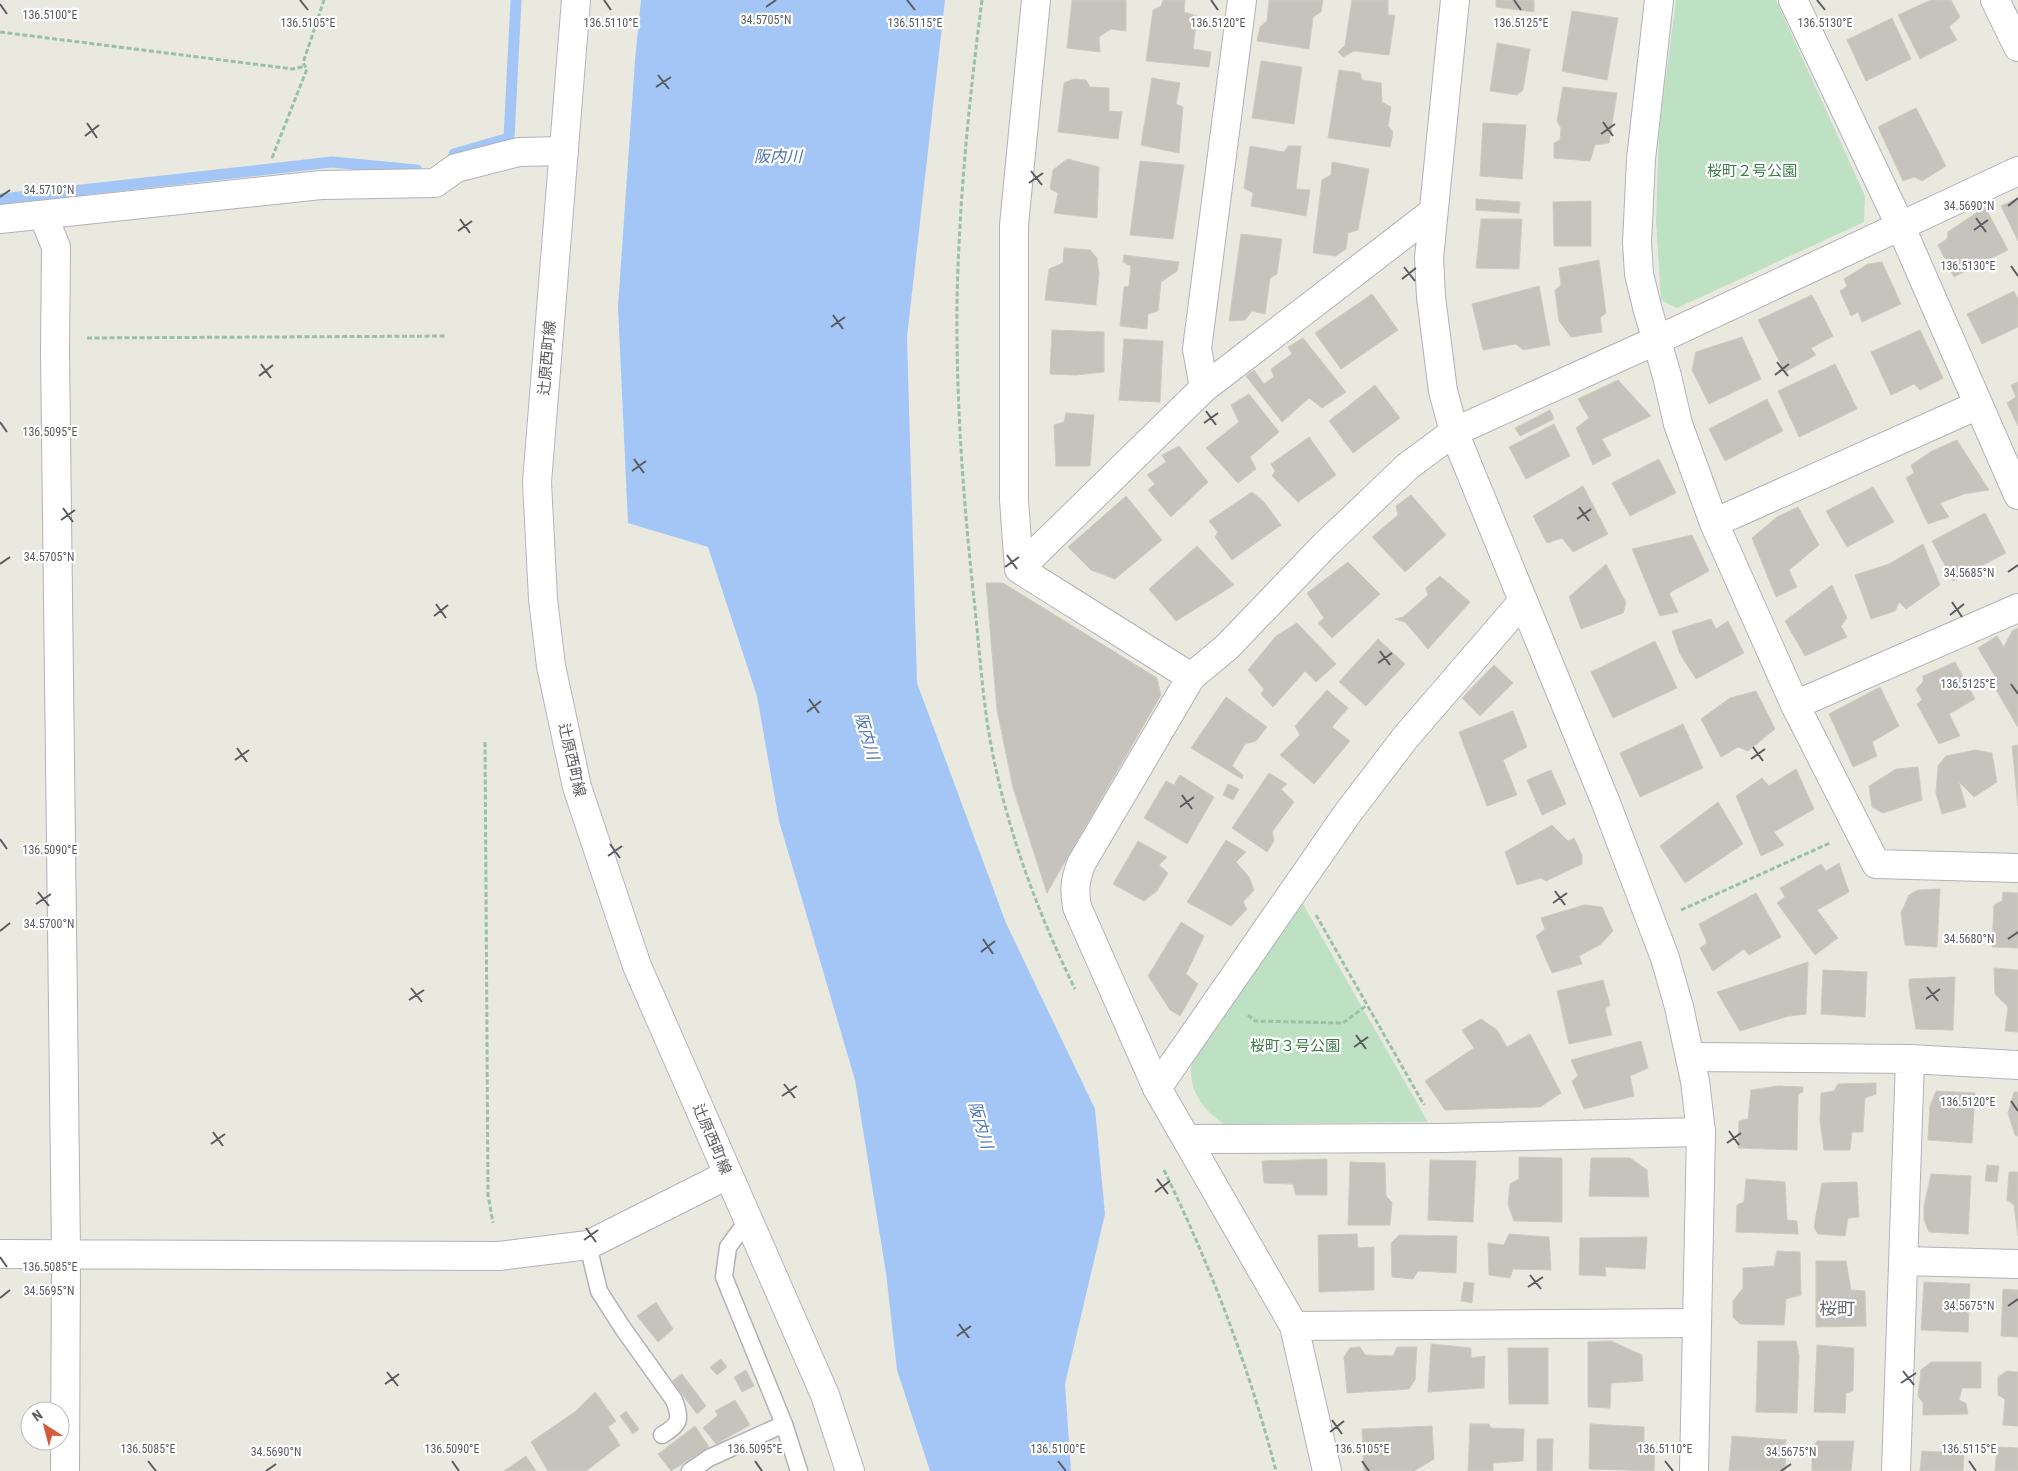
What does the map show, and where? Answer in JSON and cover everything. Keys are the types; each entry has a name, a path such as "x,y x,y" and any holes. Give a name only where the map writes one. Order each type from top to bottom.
{"street":[{"name":"辻原西町線","path":"576,0 537,482 543,599 551,666 577,787 637,966 825,1395 850,1471"},
{"path":"1019,569 1014,500 1014,225 1036,0"},
{"path":"1204,388 1197,349 1242,0"},
{"path":"1455,0 1429,258 1431,297 1443,391 1454,432 1606,803 1662,949 1679,1007 1695,1081 1701,1132 1694,1471"},
{"path":"1659,0 1641,159 1637,243 1639,274 1678,424 1714,523 1795,705 1876,864 2018,868"},
{"path":"1793,0 1900,225 2018,495"},
{"path":"1995,0 2018,47"},
{"path":"0,219 321,185 435,183 456,168 519,152 564,151"},
{"path":"1326,1471 1294,1326 1157,1088 1077,907 1074,893 1075,880 1081,864 1191,677 1227,647 1325,545 1408,466 1454,432 1655,341 2018,171"},
{"path":"1019,569 1204,388 1433,212"},
{"path":"43,215 56,247 55,352 66,1253 65,1471"},
{"path":"1714,523 1978,405"},
{"path":"1019,569 1191,677"},
{"path":"1157,1088 1347,814 1405,738 1523,601"},
{"path":"1795,705 2018,608"},
{"path":"1690,1057 1910,1059 2018,1065"},
{"path":"1896,1471 1910,1059"},
{"path":"1188,1139 1443,1138 1701,1132"},
{"path":"0,1254 499,1256 588,1245 727,1175"},
{"path":"1903,1261 2018,1264"},
{"path":"1294,1326 1697,1323"}],"lane":[{"path":"748,1220 728,1247 724,1277 784,1424 799,1471"},
{"path":"588,1245 599,1291 674,1400 679,1421 674,1428 662,1435"},
{"path":"690,1471 709,1458 784,1424"}],"path":[{"path":"280,159 271,160 307,70 304,63 324,0"},
{"path":"982,0 965,162 957,301 958,408 968,542 987,721 999,783 1024,866 1060,958 1077,994"},
{"path":"0,32 293,69 306,66"},
{"path":"55,352 85,338 447,336"},
{"path":"485,742 488,1195 499,1256"},
{"path":"1676,913 1858,830"},
{"path":"1299,884 1443,1138"},
{"path":"1222,996 1255,1021 1343,1023 1367,1005"},
{"path":"1161,1164 1187,1217 1233,1328 1261,1412 1276,1471"}],"green space":[{"name":"桜町２号公園","path":"1676,0 1776,0 1865,196 1864,222 1677,308 1661,300 1656,221 1659,130"},
{"name":"桜町３号公園","path":"1300,899 1428,1122 1224,1124 1209,1112 1198,1097 1192,1081 1192,1061"}],"water":[{"name":"阪内川","path":"641,0 945,0 907,337 917,683 1006,923 1095,1109 1105,1214 1065,1384 1071,1471 930,1471 897,1370 886,1273 855,1080 779,821 757,696 708,547 628,523 618,307 635,60"}],"building":[{"path":"1072,0 1126,0 1126,31 1111,29 1099,37 1100,52 1067,48"},
{"path":"1163,0 1185,0 1184,12 1197,16 1193,49 1211,52 1209,67 1146,61 1153,10 1161,6"},
{"path":"1269,0 1323,0 1321,12 1313,17 1309,49 1257,41 1260,27 1267,21"},
{"path":"1352,0 1388,0 1388,15 1395,15 1389,55 1354,51 1343,57 1338,52 1345,45"},
{"path":"1496,0 1534,0 1534,12 1496,7"},
{"path":"1931,0 1951,0 1960,17 1949,27 1957,40 1920,59 1898,15"},
{"path":"1572,11 1618,18 1607,80 1562,71"},
{"path":"1892,18 1911,59 1866,81 1847,40"},
{"path":"1497,43 1530,49 1523,90 1517,95 1490,91"},
{"path":"1261,61 1302,67 1294,124 1252,118"},
{"path":"1339,70 1360,73 1362,80 1381,83 1382,102 1391,107 1388,126 1393,132 1390,147 1328,138"},
{"path":"1152,78 1180,83 1176,104 1183,107 1179,153 1141,145"},
{"path":"1074,79 1086,80 1090,87 1109,88 1109,111 1122,112 1118,139 1058,132 1064,83"},
{"path":"1563,87 1617,93 1609,143 1595,145 1590,161 1554,158 1554,143 1560,140 1561,128 1557,121"},
{"path":"1916,108 1946,166 1922,181 1914,177 1903,181 1878,127"},
{"path":"1483,123 1526,125 1522,179 1480,176"},
{"path":"1250,146 1284,152 1288,146 1301,146 1296,189 1310,190 1306,216 1251,206 1253,193 1244,188"},
{"path":"1067,159 1099,167 1097,218 1054,213 1058,193 1050,189 1053,170"},
{"path":"1140,161 1184,165 1173,239 1130,235"},
{"path":"1332,162 1369,169 1358,230 1348,233 1346,249 1336,256 1313,253 1322,180 1331,175"},
{"path":"2018,198 2018,241 2001,206"},
{"path":"1476,199 1520,202 1519,213 1476,210"},
{"path":"1591,201 1591,246 1554,246 1553,202"},
{"path":"1985,207 2008,250 1954,277 1938,245 1947,239 1948,232"},
{"path":"1481,219 1522,219 1519,269 1476,268"},
{"path":"1241,234 1282,239 1277,274 1270,278 1265,314 1252,311 1245,320 1229,321"},
{"path":"1064,248 1090,250 1097,258 1099,274 1096,305 1045,300 1049,269 1063,263"},
{"path":"1124,255 1179,262 1177,271 1161,282 1158,311 1148,314 1147,329 1120,326 1124,287 1129,286 1131,266 1123,262"},
{"path":"1599,260 1606,313 1600,318 1602,332 1571,337 1559,321 1555,290 1561,285 1559,268"},
{"path":"1882,262 1901,304 1862,322 1858,312 1851,316 1840,291 1847,286 1844,279 1868,264"},
{"path":"1539,286 1550,345 1523,350 1516,344 1483,350 1472,304"},
{"path":"2014,291 2018,299 2018,327 1982,344 1967,314"},
{"path":"1372,294 1398,330 1341,369 1315,333"},
{"path":"1812,295 1833,336 1811,348 1816,355 1785,372 1758,320"},
{"path":"1052,330 1104,332 1104,372 1076,375 1050,374"},
{"path":"1920,330 1943,378 1920,390 1914,384 1891,395 1871,352"},
{"path":"1742,337 1761,379 1709,404 1692,370 1696,352"},
{"path":"1303,338 1346,392 1322,408 1309,398 1282,422 1246,376 1254,370 1264,384 1274,377 1271,369 1292,354 1288,347"},
{"path":"1124,339 1163,341 1160,402 1119,400"},
{"path":"1835,364 1857,409 1799,437 1778,391"},
{"path":"1618,380 1651,416 1602,439 1611,455 1593,465 1576,428 1589,418 1578,399"},
{"path":"2018,382 2018,426 2007,403 2016,397 2011,385"},
{"path":"1375,385 1400,418 1353,453 1329,421"},
{"path":"1249,394 1279,432 1250,457 1256,469 1238,483 1206,448 1239,422 1231,405"},
{"path":"1767,399 1783,431 1725,461 1709,429"},
{"path":"1550,410 1554,419 1520,436 1515,428"},
{"path":"1066,413 1094,415 1090,466 1056,466 1054,425 1064,422"},
{"path":"1554,424 1570,456 1526,479 1509,447"},
{"path":"1309,437 1336,475 1298,502 1272,476 1275,471 1271,464"},
{"path":"1957,440 1989,490 1964,494 1940,503 1949,517 1928,524 1906,478 1914,473 1911,465 1932,451"},
{"path":"1179,446 1208,482 1171,517 1148,490 1155,484 1147,475 1166,462 1162,455"},
{"path":"1659,459 1676,493 1630,516 1612,483"},
{"path":"1583,486 1608,534 1573,552 1562,538 1547,543 1533,516"},
{"path":"1873,487 1894,522 1847,547 1826,511"},
{"path":"1252,492 1264,502 1281,525 1232,560 1215,537 1218,532 1209,521"},
{"path":"1411,495 1446,535 1405,572 1372,537 1398,515 1396,506"},
{"path":"1126,496 1162,540 1115,579 1091,570 1068,547"},
{"path":"1798,507 1819,545 1789,570 1797,587 1776,597 1752,538 1777,517"},
{"path":"1985,513 2006,553 1953,581 1932,541"},
{"path":"1692,535 1709,571 1669,593 1678,612 1660,616 1632,549"},
{"path":"1923,544 1940,585 1906,609 1899,602 1895,611 1871,619 1855,575 1889,564"},
{"path":"1197,546 1234,585 1176,621 1149,589"},
{"path":"1348,562 1380,594 1332,638 1318,623 1324,618 1307,593"},
{"path":"1606,564 1626,603 1623,613 1581,629 1569,597"},
{"path":"1440,576 1470,602 1428,649 1405,622 1395,619 1403,617 1428,595 1426,588"},
{"path":"986,583 1003,583 1157,678 1161,695 1047,893 1013,788 997,710"},
{"path":"1832,585 1847,618 1841,626 1847,637 1805,656 1785,621"},
{"path":"1711,619 1716,629 1728,621 1744,653 1696,679 1680,654 1672,631"},
{"path":"1297,623 1336,664 1316,682 1305,671 1273,707 1261,694 1264,689 1248,670 1276,636"},
{"path":"2018,628 2017,726 1990,679 1996,678 1978,648 1997,636 2004,647 2012,631"},
{"path":"1378,639 1405,664 1366,706 1339,682"},
{"path":"1655,641 1677,688 1613,718 1591,672"},
{"path":"1955,662 1975,699 1949,714 1960,736 1939,744 1917,704 1922,700 1916,689 1923,682 1923,676"},
{"path":"1494,665 1513,683 1480,716 1462,698"},
{"path":"1880,687 1899,726 1872,742 1877,756 1853,767 1829,714"},
{"path":"1327,690 1348,708 1332,727 1350,741 1314,784 1280,755 1300,735 1295,726"},
{"path":"1756,691 1775,729 1748,751 1738,747 1721,757 1701,719 1730,698"},
{"path":"1226,697 1267,727 1256,741 1245,744 1232,766 1243,775 1242,779 1191,748"},
{"path":"1513,711 1527,747 1503,760 1517,795 1487,806 1459,732"},
{"path":"1683,724 1703,768 1640,797 1620,753"},
{"path":"2018,745 2018,806 2012,746"},
{"path":"1975,750 1992,753 1997,782 1974,797 1959,782 1966,807 1942,814 1936,793 1938,766 1946,756"},
{"path":"1918,767 1922,800 1883,813 1872,807 1869,786 1896,769"},
{"path":"1796,769 1814,809 1774,832 1784,845 1761,856 1736,796 1762,778 1769,786"},
{"path":"1551,770 1566,804 1542,815 1527,780"},
{"path":"1269,773 1287,784 1281,789 1294,802 1272,832 1274,841 1267,852 1232,828"},
{"path":"1180,775 1214,797 1187,844 1144,818 1166,781 1174,785"},
{"path":"1228,784 1239,789 1233,800 1223,795"},
{"path":"1718,802 1743,844 1685,883 1660,846"},
{"path":"1552,825 1568,841 1574,838 1582,855 1582,864 1546,881 1541,878 1517,885 1505,852"},
{"path":"1226,840 1246,852 1236,862 1249,877 1254,890 1243,902 1247,909 1231,926 1187,902"},
{"path":"1138,841 1167,857 1159,865 1168,873 1157,891 1144,901 1113,884"},
{"path":"1839,863 1849,892 1817,910 1838,938 1815,955 1777,903 1785,897 1780,888 1821,864 1826,871"},
{"path":"1940,889 1937,947 1905,945 1901,913 1909,895 1918,890"},
{"path":"2003,892 2018,893 2018,948 1992,947 1994,905 2002,901"},
{"path":"1756,893 1781,937 1749,955 1744,949 1713,971 1700,948 1707,943 1699,924"},
{"path":"1584,905 1602,907 1613,931 1601,944 1579,956 1582,964 1552,973 1536,936 1545,929 1541,918"},
{"path":"1181,922 1204,936 1186,974 1198,984 1180,1016 1170,1010 1148,976"},
{"path":"1808,962 1806,1014 1789,1016 1740,1031 1717,992"},
{"path":"1994,968 2018,970 2018,1032 2005,1031 2008,1007 1995,994"},
{"path":"1823,970 1867,972 1865,1017 1821,1014"},
{"path":"1955,977 1953,1030 1916,1029 1909,979"},
{"path":"1603,980 1610,1005 1605,1009 1612,1035 1569,1044 1557,991"},
{"path":"1481,1019 1497,1030 1507,1047 1530,1034 1561,1093 1540,1107 1445,1110 1425,1081 1474,1048 1462,1030"},
{"path":"1641,1041 1648,1068 1630,1076 1634,1096 1584,1109 1572,1081 1578,1076 1571,1060"},
{"path":"1876,1083 1876,1094 1865,1098 1863,1132 1852,1132 1850,1150 1824,1150 1820,1121 1821,1093 1834,1091 1838,1084"},
{"path":"1778,1086 1803,1087 1803,1092 1798,1094 1797,1150 1738,1148 1739,1121 1748,1119 1751,1090"},
{"path":"1936,1091 1975,1093 1972,1143 1928,1140 1930,1106"},
{"path":"2014,1092 2018,1092 2018,1136 2015,1135 2008,1113"},
{"path":"1519,1157 1562,1158 1562,1222 1514,1221 1508,1205 1510,1184 1519,1179"},
{"path":"1591,1158 1630,1158 1647,1170 1649,1197 1589,1196"},
{"path":"1327,1159 1327,1195 1296,1195 1293,1184 1264,1183 1262,1161"},
{"path":"1430,1160 1476,1161 1473,1222 1428,1220"},
{"path":"1350,1162 1385,1163 1386,1196 1392,1202 1390,1225 1348,1225"},
{"path":"1987,1165 1999,1166 1997,1182 1985,1181"},
{"path":"2009,1172 2018,1172 2018,1236 2014,1205 2007,1200"},
{"path":"1931,1174 1971,1176 1968,1234 1929,1232 1924,1220 1924,1206"},
{"path":"1746,1179 1785,1182 1787,1220 1797,1221 1798,1234 1736,1232 1737,1205 1744,1202"},
{"path":"1857,1182 1859,1217 1848,1218 1845,1236 1818,1234 1814,1227 1822,1183"},
{"path":"1357,1234 1358,1248 1374,1247 1374,1290 1319,1292 1318,1235"},
{"path":"1509,1234 1549,1237 1551,1270 1513,1269 1510,1278 1489,1275 1488,1243 1504,1245"},
{"path":"1399,1235 1457,1236 1456,1273 1418,1271 1413,1279 1392,1277 1391,1243"},
{"path":"1647,1237 1645,1269 1605,1267 1606,1276 1579,1275 1580,1238"},
{"path":"1777,1251 1800,1252 1801,1295 1786,1299 1784,1325 1740,1324 1733,1317 1733,1301 1743,1288 1743,1268 1774,1266"},
{"path":"1816,1261 1846,1261 1851,1290 1865,1291 1866,1326 1816,1327"},
{"path":"1464,1282 1474,1283 1472,1303 1461,1301"},
{"path":"1924,1282 1970,1284 1968,1332 1921,1330"},
{"path":"2003,1289 2018,1290 2018,1337 2001,1336"},
{"path":"656,1302 673,1329 658,1342 637,1316"},
{"path":"1611,1341 1642,1355 1643,1381 1611,1383 1610,1408 1588,1407 1588,1342"},
{"path":"1758,1341 1796,1341 1799,1355 1797,1413 1756,1412"},
{"path":"1431,1344 1471,1348 1471,1358 1485,1356 1484,1388 1428,1392"},
{"path":"1817,1345 1854,1348 1853,1391 1846,1393 1845,1413 1814,1412"},
{"path":"1360,1347 1365,1355 1393,1356 1397,1347 1417,1347 1415,1380 1409,1389 1347,1393 1344,1357 1350,1348"},
{"path":"1508,1348 1548,1348 1548,1404 1509,1404"},
{"path":"721,1359 727,1367 717,1375 710,1367"},
{"path":"1931,1362 1981,1362 1981,1388 1962,1388 1959,1400 1966,1403 1968,1414 1923,1415 1923,1403 1918,1396 1921,1370"},
{"path":"746,1370 754,1386 742,1392 734,1377"},
{"path":"2007,1371 2018,1372 2018,1426 2003,1425 2005,1399 1998,1395 1998,1377"},
{"path":"682,1374 706,1406 697,1414 672,1381"},
{"path":"595,1392 616,1421 608,1427 620,1445 586,1471 548,1471 531,1442 576,1411"},
{"path":"735,1400 750,1425 716,1444 703,1428 718,1415 715,1411"},
{"path":"626,1411 639,1429 633,1434 620,1416"},
{"path":"1470,1424 1489,1424 1491,1428 1524,1429 1523,1461 1493,1463 1493,1471 1468,1471"},
{"path":"1590,1424 1644,1427 1644,1448 1655,1450 1654,1471 1589,1469"},
{"path":"695,1426 709,1447 671,1471 658,1454"},
{"path":"1432,1426 1434,1459 1414,1471 1364,1471 1362,1429"},
{"path":"1732,1436 1786,1440 1785,1471 1729,1471"},
{"path":"1537,1439 1553,1439 1552,1471 1537,1471"},
{"path":"1817,1441 1854,1441 1851,1471 1812,1471 1812,1448"},
{"path":"1997,1447 2018,1448 2018,1471 1995,1471"},
{"path":"1922,1451 1964,1453 1963,1471 1920,1471"},
{"path":"526,1456 536,1471 504,1471"}],"waterway":[{"path":"454,154 509,138 516,0"},
{"path":"0,199 332,162 417,170"}],"district":[{"name":"桜町","path":"1837,1308"}]}
